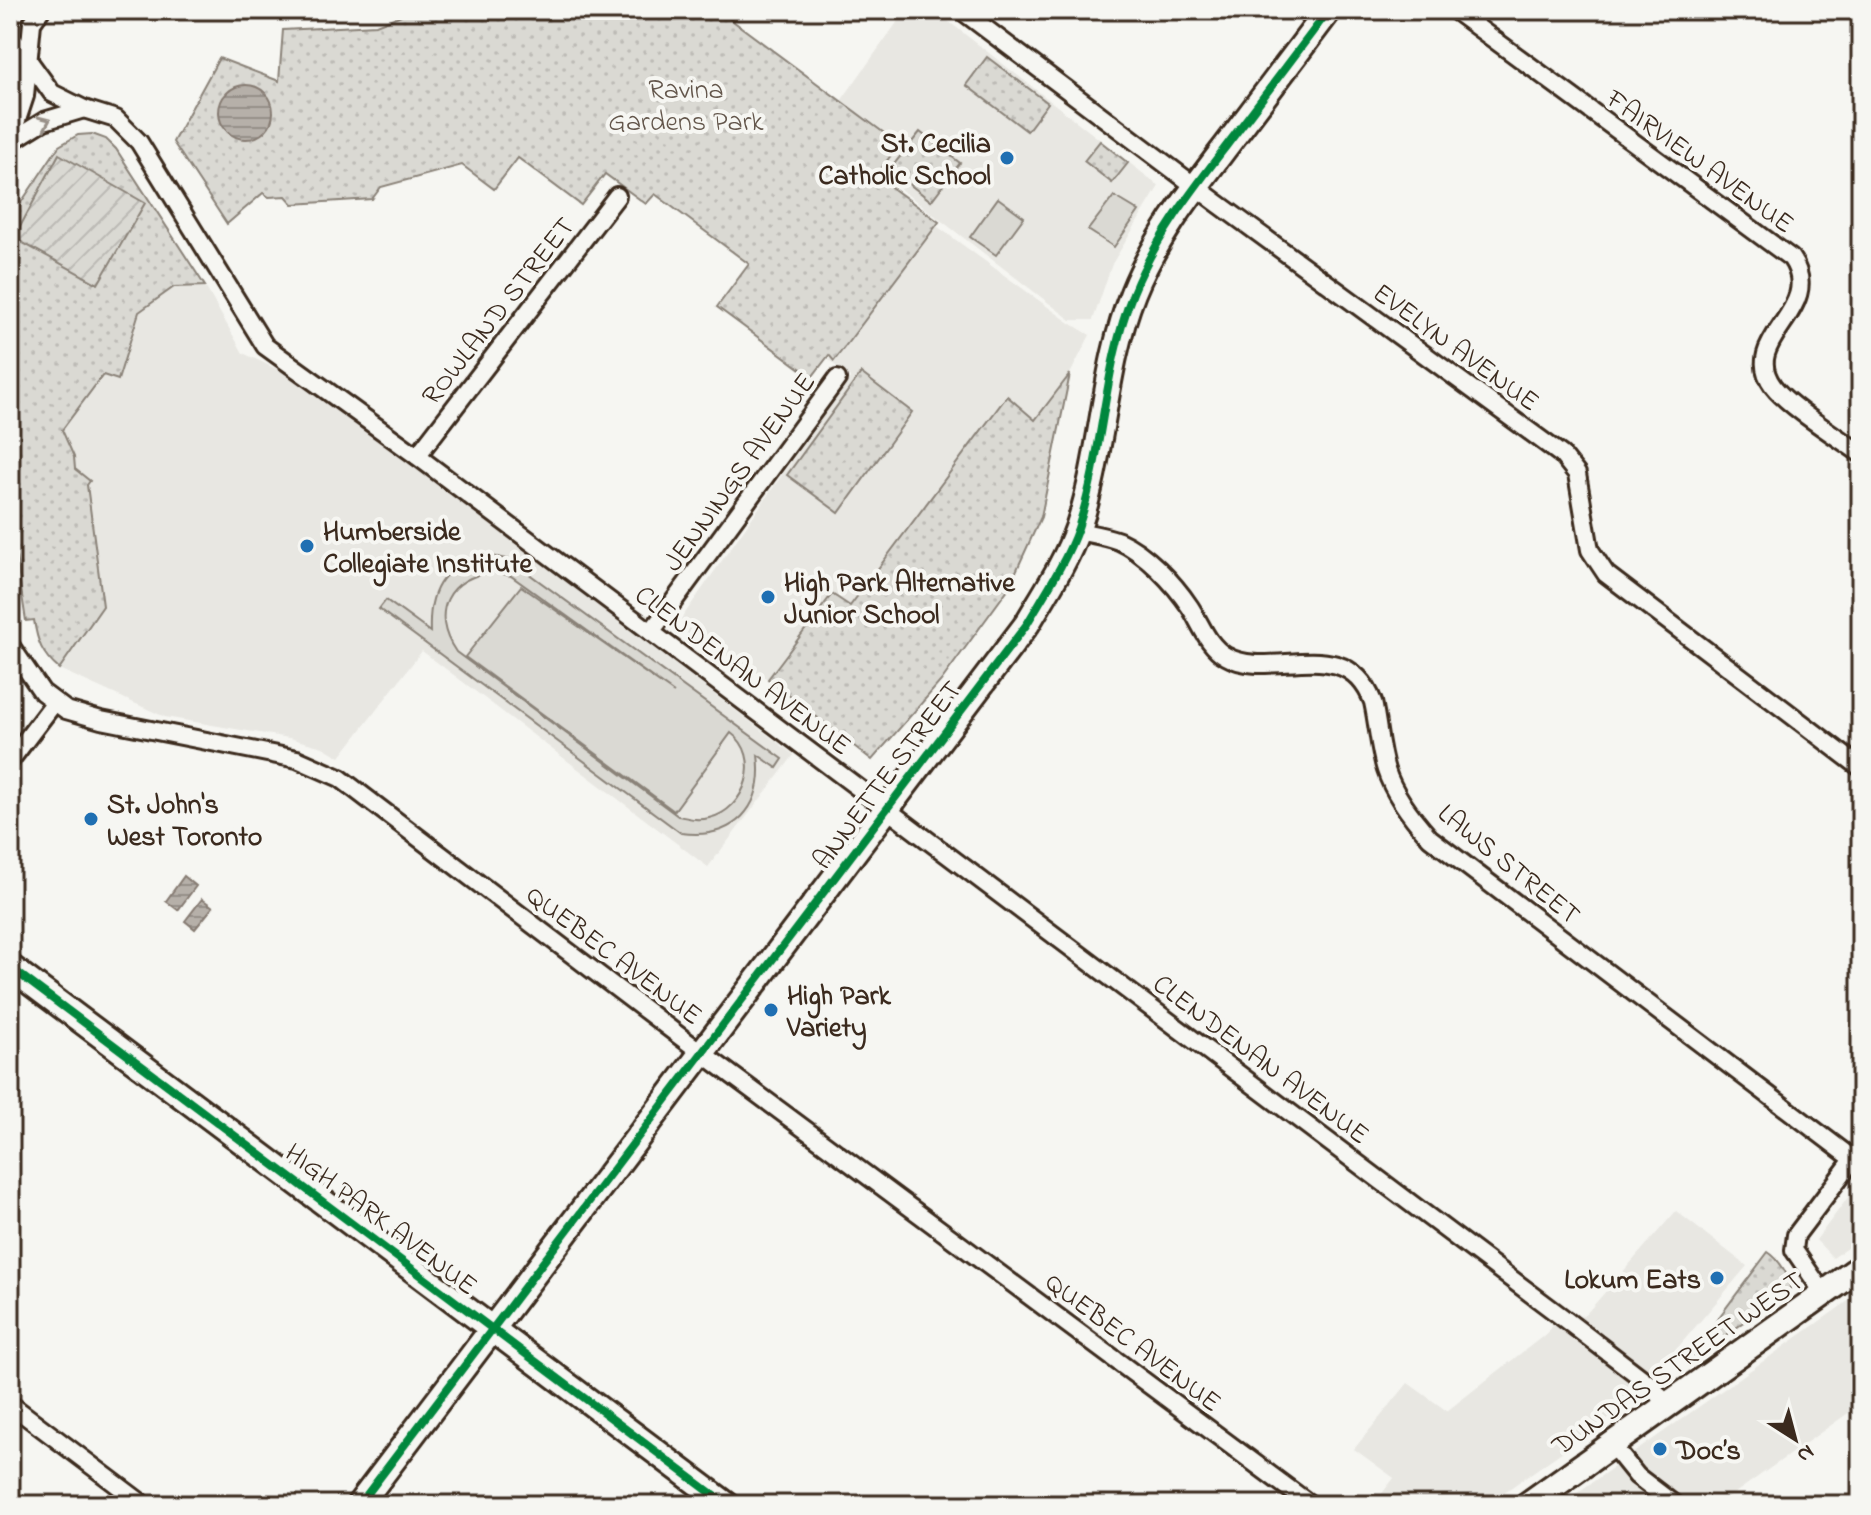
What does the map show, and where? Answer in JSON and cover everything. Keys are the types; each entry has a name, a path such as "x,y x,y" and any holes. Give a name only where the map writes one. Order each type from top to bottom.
{"street":[{"path":"10,142 25,96 32,23 41,10"},
{"name":"EVELYN AVENUE","path":"961,10 1562,455 1577,474 1590,550 1606,574 1861,768"},
{"name":"ANNETTE STREET","path":"359,1505 1027,624 1054,579 1077,531 1094,466 1112,358 1123,318 1154,249 1196,185 1329,10"},
{"name":"FAIRVIEW AVENUE","path":"1454,10 1791,258 1801,278 1801,292 1768,349 1766,367 1769,378 1784,397 1861,454"},
{"name":"CLENDENAN AVENUE","path":"10,35 52,93 84,109 116,119 139,142 265,346 417,456 1652,1386 1667,1407"},
{"path":"10,142 44,121 84,109"},
{"name":"ROWLAND STREET","path":"417,456 617,196"},
{"name":"JENNINGS AVENUE","path":"651,632 837,379"},
{"name":"LAWS STREET","path":"1077,531 1118,541 1138,552 1183,596 1211,642 1227,657 1253,663 1297,660 1324,663 1355,676 1369,692 1373,702 1386,769 1392,783 1409,812 1430,838 1857,1154"},
{"name":"QUEBEC AVENUE","path":"10,645 31,678 54,703 74,714 297,759 340,778 1311,1505"},
{"path":"10,761 54,703"},
{"name":"HIGH PARK AVENUE","path":"10,967 727,1505"},
{"path":"1824,1294 1794,1250 1796,1235 1857,1154"},
{"name":"DUNDAS STREET WEST","path":"1527,1505 1861,1267"},
{"path":"10,1404 144,1505"},
{"path":"1612,1445 1641,1480 1675,1505"}],"shaded area":[{"name":"St. Cecilia Catholic School","path":"906,10 934,10 1159,186 1112,264 1093,320 1071,320 879,173 901,143 841,101"},
{"path":"246,85 265,93 273,112 265,131 246,139 227,131 219,112 227,93"},
{"path":"934,224 1090,335 1070,374 1041,517 1008,589 941,681 872,760 768,679 686,633 681,619 850,378 829,360"},
{"name":"Humberside Collegiate Institute","path":"205,286 243,353 304,382 794,755 708,867 422,651 340,757 323,747 289,738 165,717 59,669 103,606 74,457 62,430 103,374 118,379 138,312 174,287"},
{"path":"184,876 196,886 178,910 166,901"},
{"path":"202,899 213,907 195,929 185,921"},
{"path":"1861,1180 1861,1238 1833,1258 1816,1240"},
{"path":"1676,1211 1747,1266 1630,1404 1486,1505 1373,1505 1394,1478 1354,1449 1408,1383 1447,1411 1547,1333 1553,1325 1586,1314"},
{"path":"1861,1292 1861,1404 1718,1505 1560,1505"}],"green space":[{"name":"Ravina Gardens Park","path":"414,10 718,10 899,144 876,176 939,222 834,361 829,355 812,377 717,307 749,264 655,194 646,204 605,174 581,205 518,158 494,189 462,165 381,187 372,199 293,204 286,196 269,197 263,193 227,224 173,142 219,58 279,81 283,30 376,25"},
{"path":"987,57 1048,103 1027,131 966,85"},
{"path":"920,132 960,163 931,201 890,169"},
{"path":"92,134 106,139 116,149 205,286 174,287 139,312 118,380 103,375 62,430 74,457 75,469 90,481 87,485 103,606 59,669 41,647 34,620 26,621 10,518 10,219 59,146 78,135"},
{"path":"1100,141 1128,163 1112,183 1084,161"},
{"path":"59,154 145,203 98,284 14,238"},
{"path":"1114,196 1139,211 1114,247 1088,230"},
{"path":"998,198 1024,217 996,255 970,237"},
{"path":"861,373 912,412 839,513 787,475"},
{"path":"1070,374 1041,517 1008,589 941,681 872,760 768,679 832,594 850,606 1007,396 1035,420"},
{"path":"492,556 510,560 783,759 777,768 758,755 756,791 751,805 742,816 716,831 681,833 379,609 386,600 430,632 436,590 451,571 476,559","holes":["495,572 511,576 674,693 521,586 465,657 674,811 731,733 741,743 748,768 741,794 733,805 705,819 678,816 456,652 444,624 444,611 455,589 479,575"]},
{"path":"1768,1252 1783,1268 1790,1289 1689,1362 1687,1360"}],"cycle path":[{"path":"359,1505 1027,624 1078,528 1087,499 1115,351 1142,273 1163,234 1188,198 1329,10"},
{"path":"10,967 727,1505"}],"place":[{"name":"St. Cecilia Catholic School","path":"1007,158"},
{"name":"Humberside Collegiate Institute","path":"307,546"},
{"name":"High Park Alternative Junior School","path":"768,597"},
{"name":"St. John's West Toronto","path":"91,819"},
{"name":"High Park Variety","path":"771,1010"},
{"name":"Lokum Eats","path":"1717,1278"},
{"name":"Doc’s","path":"1660,1449"}]}
